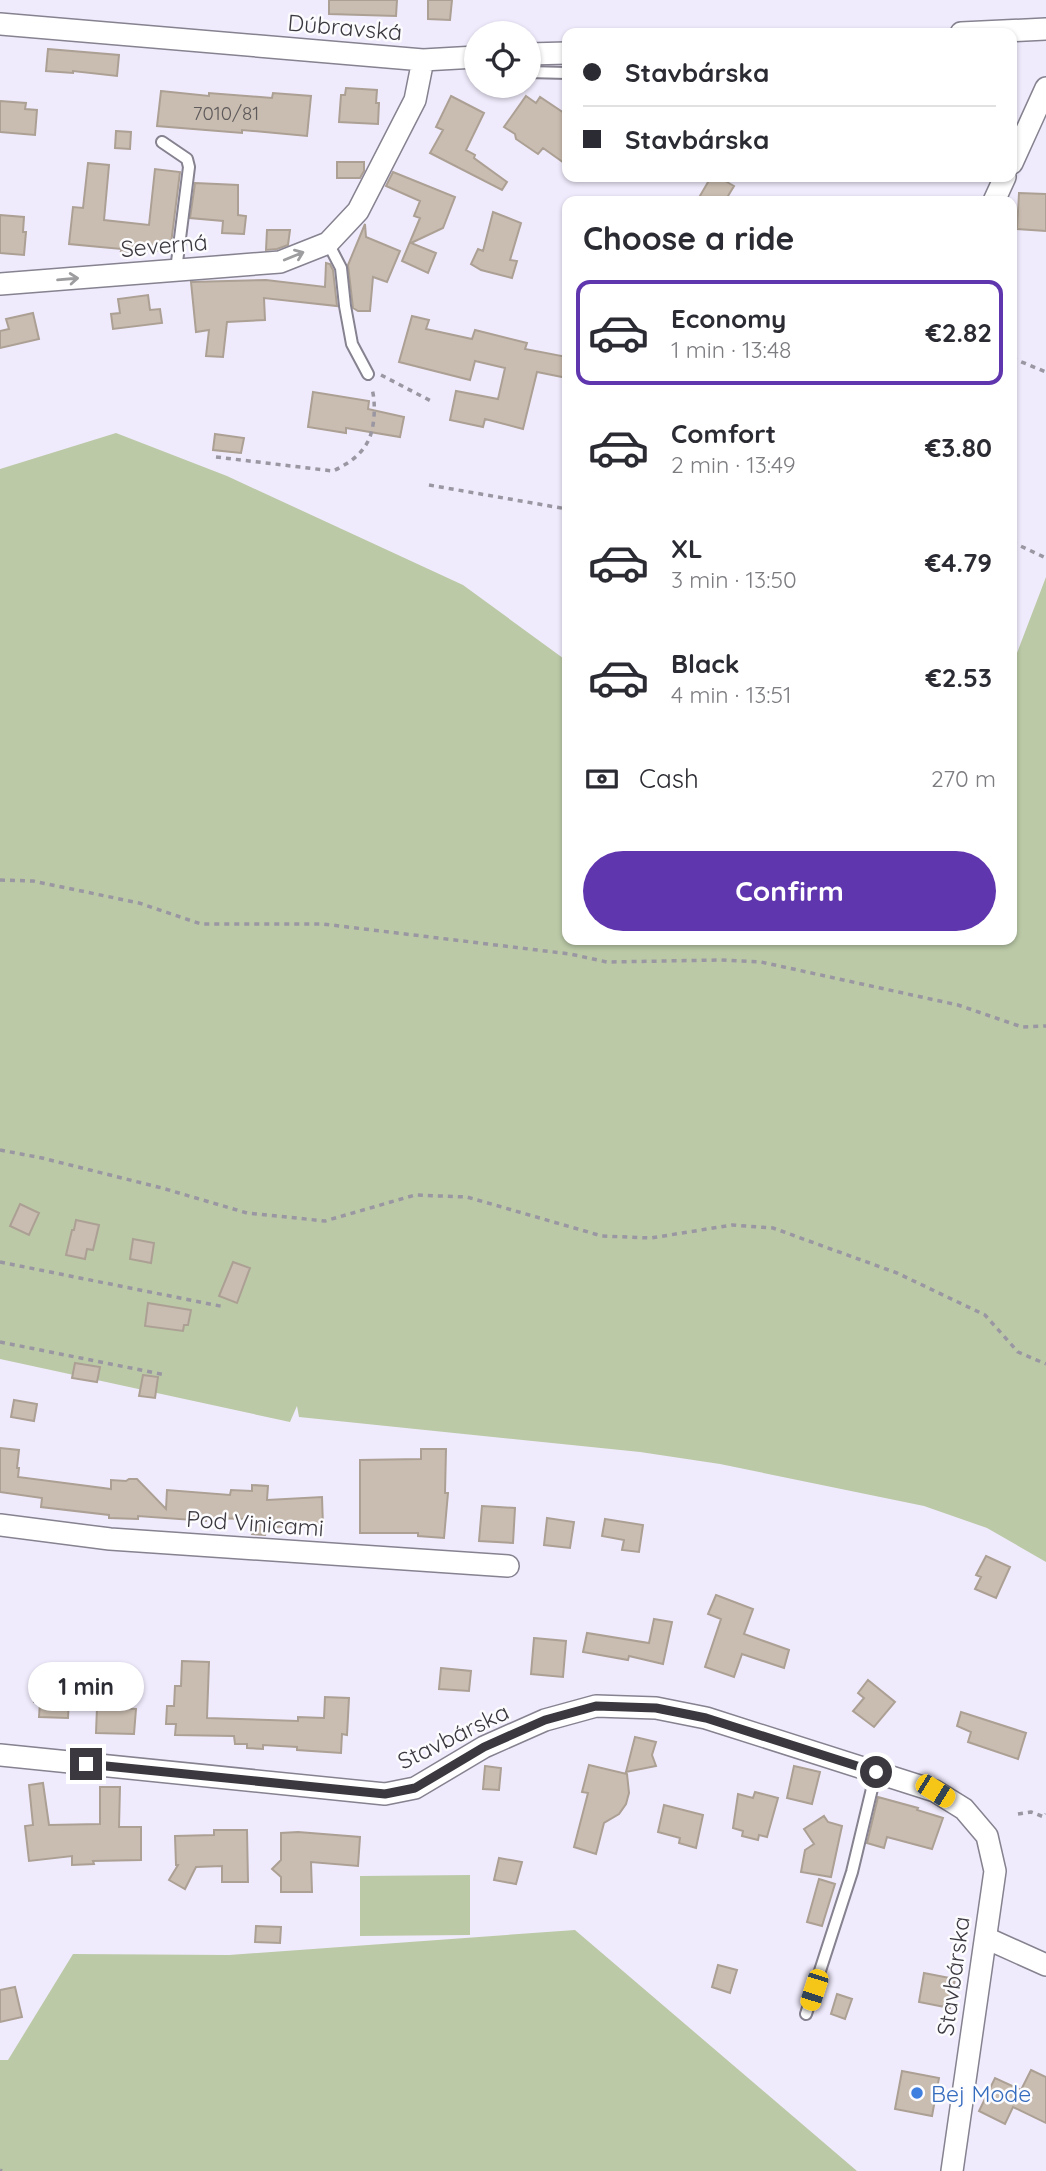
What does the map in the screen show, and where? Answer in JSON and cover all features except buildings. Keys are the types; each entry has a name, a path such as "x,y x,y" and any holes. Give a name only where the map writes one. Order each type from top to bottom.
{"street":[{"name":"Dúbravská","path":"0,24 423,60 464,58"},
{"path":"1017,30 1046,29"},
{"path":"541,54 562,53"},
{"name":"Severná","path":"0,284 280,262 328,243 358,211 415,100 423,60"},
{"path":"1017,152 1046,88"},
{"name":"Pod Vinicami","path":"0,1525 110,1539 508,1566"},
{"name":"Stavbárska","path":"0,1755 385,1794 415,1788 484,1747 545,1720 596,1706 656,1708 706,1718 935,1791 964,1809 987,1836 995,1871 952,2171"},
{"path":"986,1938 1046,1965"}],"lane":[{"path":"541,72 562,73"},
{"path":"162,142 187,159 189,167 176,270"},
{"path":"328,243 341,268 352,344 368,374"},
{"path":"806,2014 852,1872 876,1772"}],"path":[{"path":"1017,360 1046,372"},
{"path":"216,457 333,471 349,463 368,443 373,422 374,396 368,374 383,375 431,401"},
{"path":"429,485 562,508"},
{"path":"1017,544 1046,558"},
{"path":"0,880 33,881 139,903 201,924 323,924 569,954 607,962 761,962 958,1005 1022,1027 1046,1026"},
{"path":"0,1150 149,1184 247,1213 324,1221 415,1195 467,1197 602,1236 651,1238 732,1225 773,1228 897,1273 985,1315 1018,1352 1046,1364"},
{"path":"0,1262 225,1307"},
{"path":"0,1342 166,1375"},
{"path":"1018,1814 1031,1812 1044,1817 1046,1814"}],"green space":[{"path":"116,433 227,476 463,585 562,657 562,945 1017,945 1017,653 1046,577 1046,1562 987,1528 924,1506 720,1464 640,1452 299,1417 297,1406 290,1422 0,1359 0,469"},
{"path":"470,1875 470,1935 360,1936 360,1876"},
{"path":"575,1930 857,2171 0,2171 0,2060 8,2060 73,1954 229,1955"}],"place":[{"name":"Bej Mode","path":"917,2093"}],"route":[{"path":"86,1764 385,1794 415,1788 484,1747 545,1720 596,1706 656,1708 706,1718 876,1772"}]}
